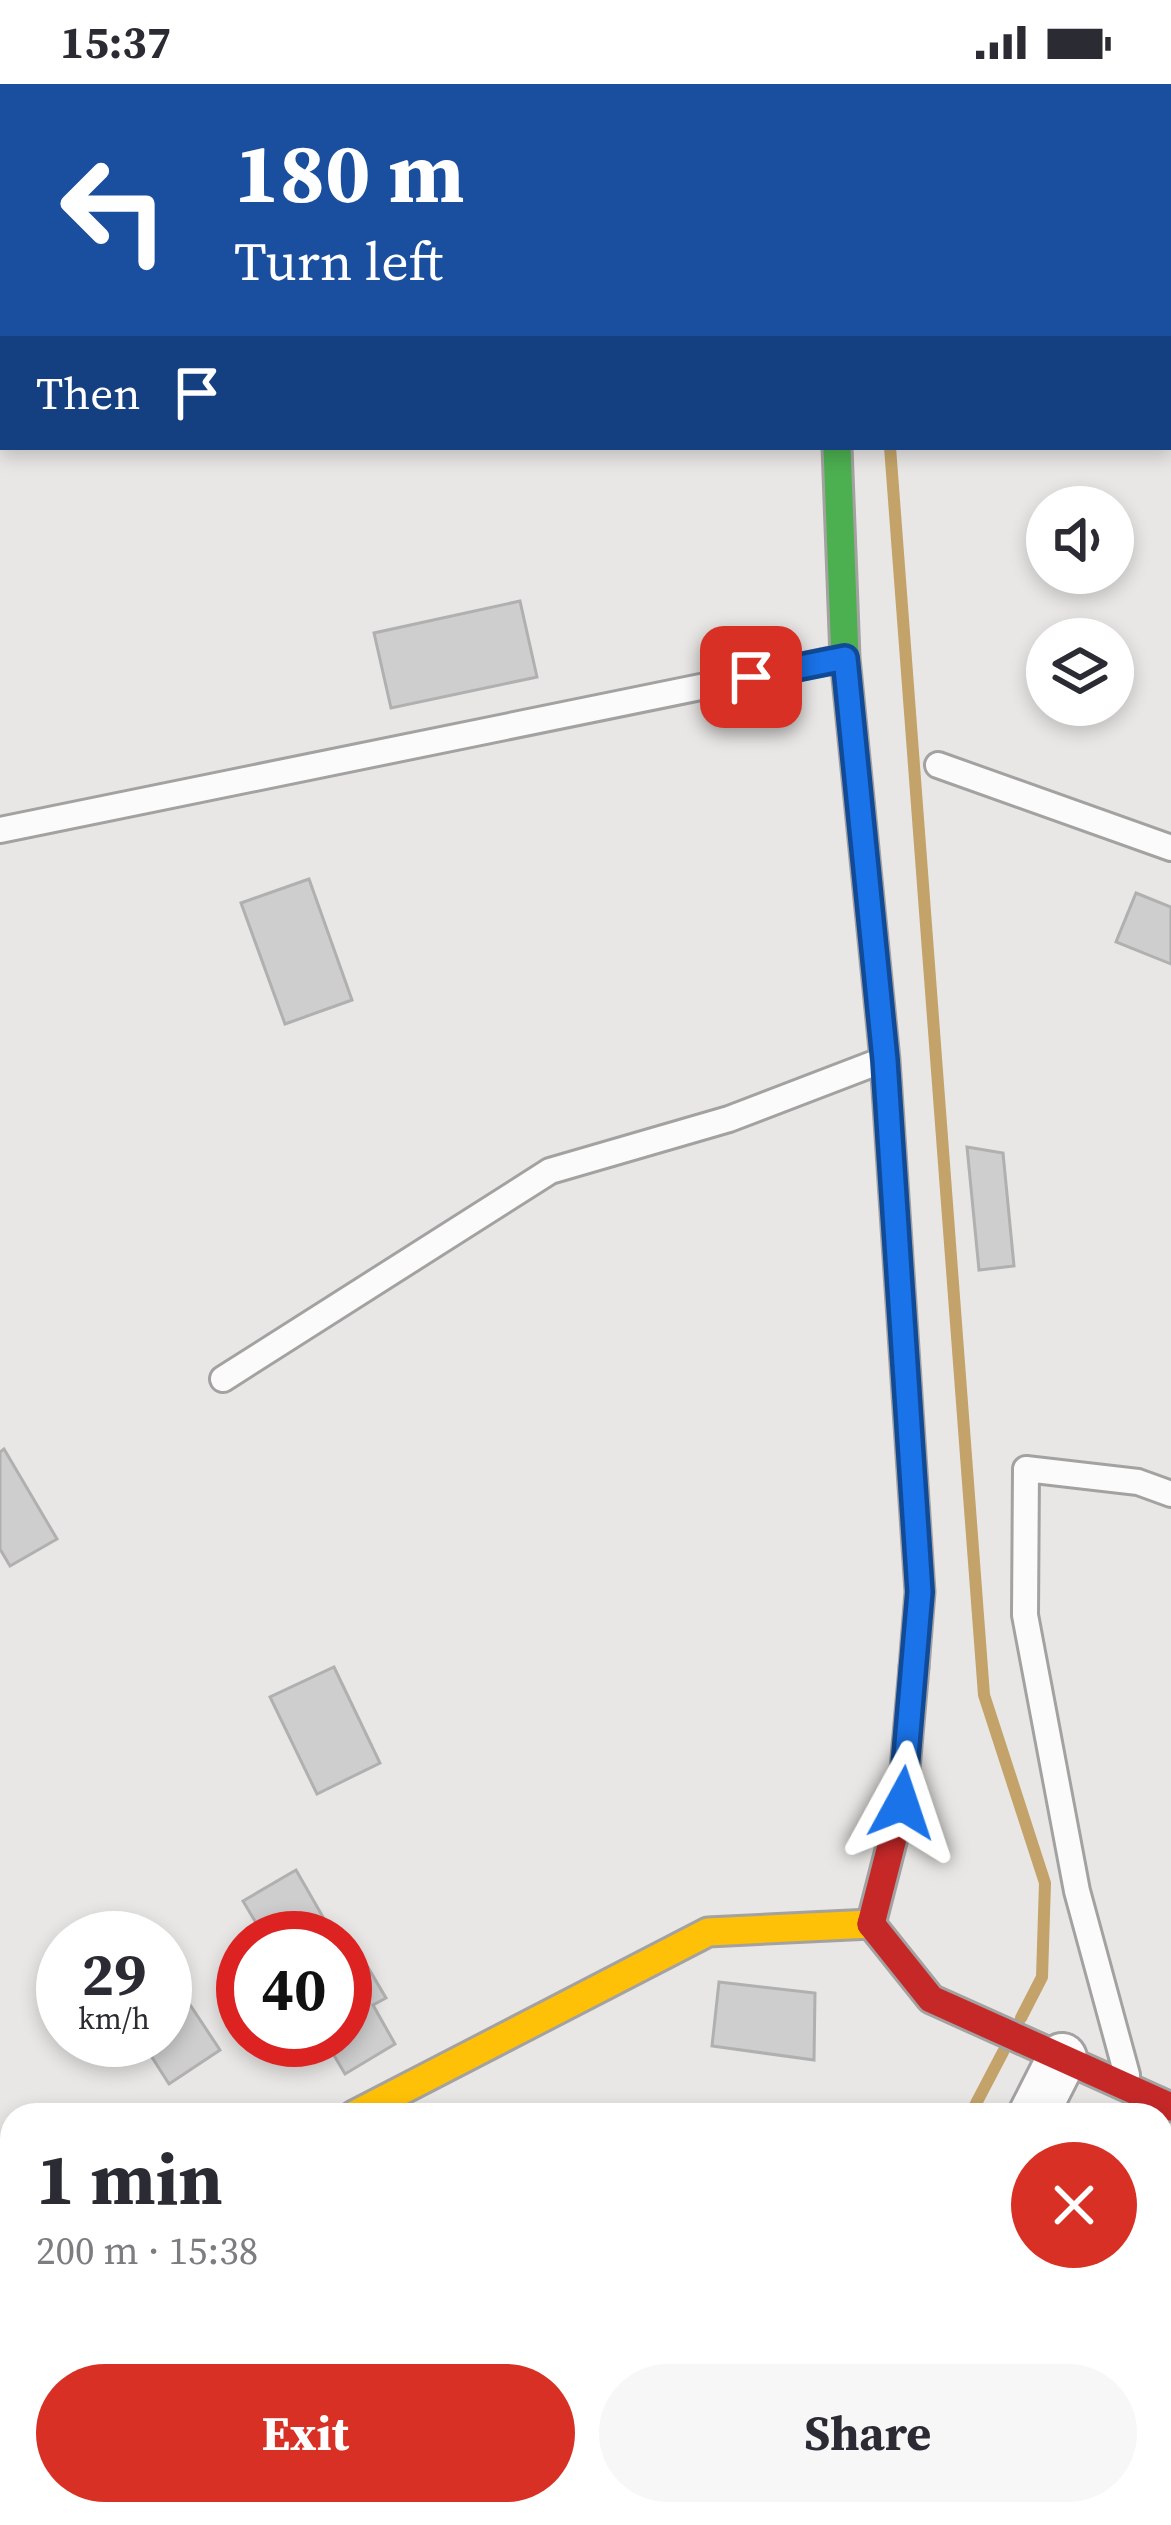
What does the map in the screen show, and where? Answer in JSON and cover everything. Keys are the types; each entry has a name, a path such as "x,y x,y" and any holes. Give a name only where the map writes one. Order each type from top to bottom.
{"street":[{"path":"837,450 845,658 885,1060 920,1592 902,1803 871,1924"},
{"path":"871,1924 931,1999 1162,2103"},
{"path":"377,2103 708,1932 871,1924"},
{"path":"1035,2103 1046,2051"}],"lane":[{"path":"0,830 845,658"},
{"path":"938,765 1171,848"},
{"path":"223,1379 550,1171 729,1119 885,1060"},
{"path":"1130,2089 1077,1891 1024,1615 1026,1469 1138,1482 1171,1494"}],"building":[{"path":"520,601 537,677 391,708 374,633"},
{"path":"309,879 352,1000 285,1024 241,903"},
{"path":"1136,893 1171,907 1171,964 1116,942"},
{"path":"967,1147 1003,1153 1014,1266 979,1270"},
{"path":"4,1449 57,1539 10,1566 0,1549 0,1452"},
{"path":"334,1667 380,1763 317,1794 270,1697"},
{"path":"296,1870 320,1911 249,1911 243,1901"},
{"path":"372,1974 386,1998 373,2005 395,2044 372,2058"},
{"path":"719,1982 815,1993 814,2060 712,2046"},
{"path":"192,2008 216,2044 216,2053 169,2084 158,2067 192,2067"}],"waterway":[{"path":"890,450 984,1695 1045,1883 1042,1977 1021,2018"},
{"path":"976,2103 1003,2052"}],"traffic: fast":[{"path":"837,450 845,658 885,1060 920,1592 914,1667"}],"traffic: slow":[{"path":"377,2103 708,1932 871,1924"}],"traffic: jam":[{"path":"871,1924 902,1803 914,1667"},
{"path":"871,1924 931,1999 1162,2103"}],"route":[{"path":"751,677 845,658 885,1060 920,1592 902,1803"}]}
